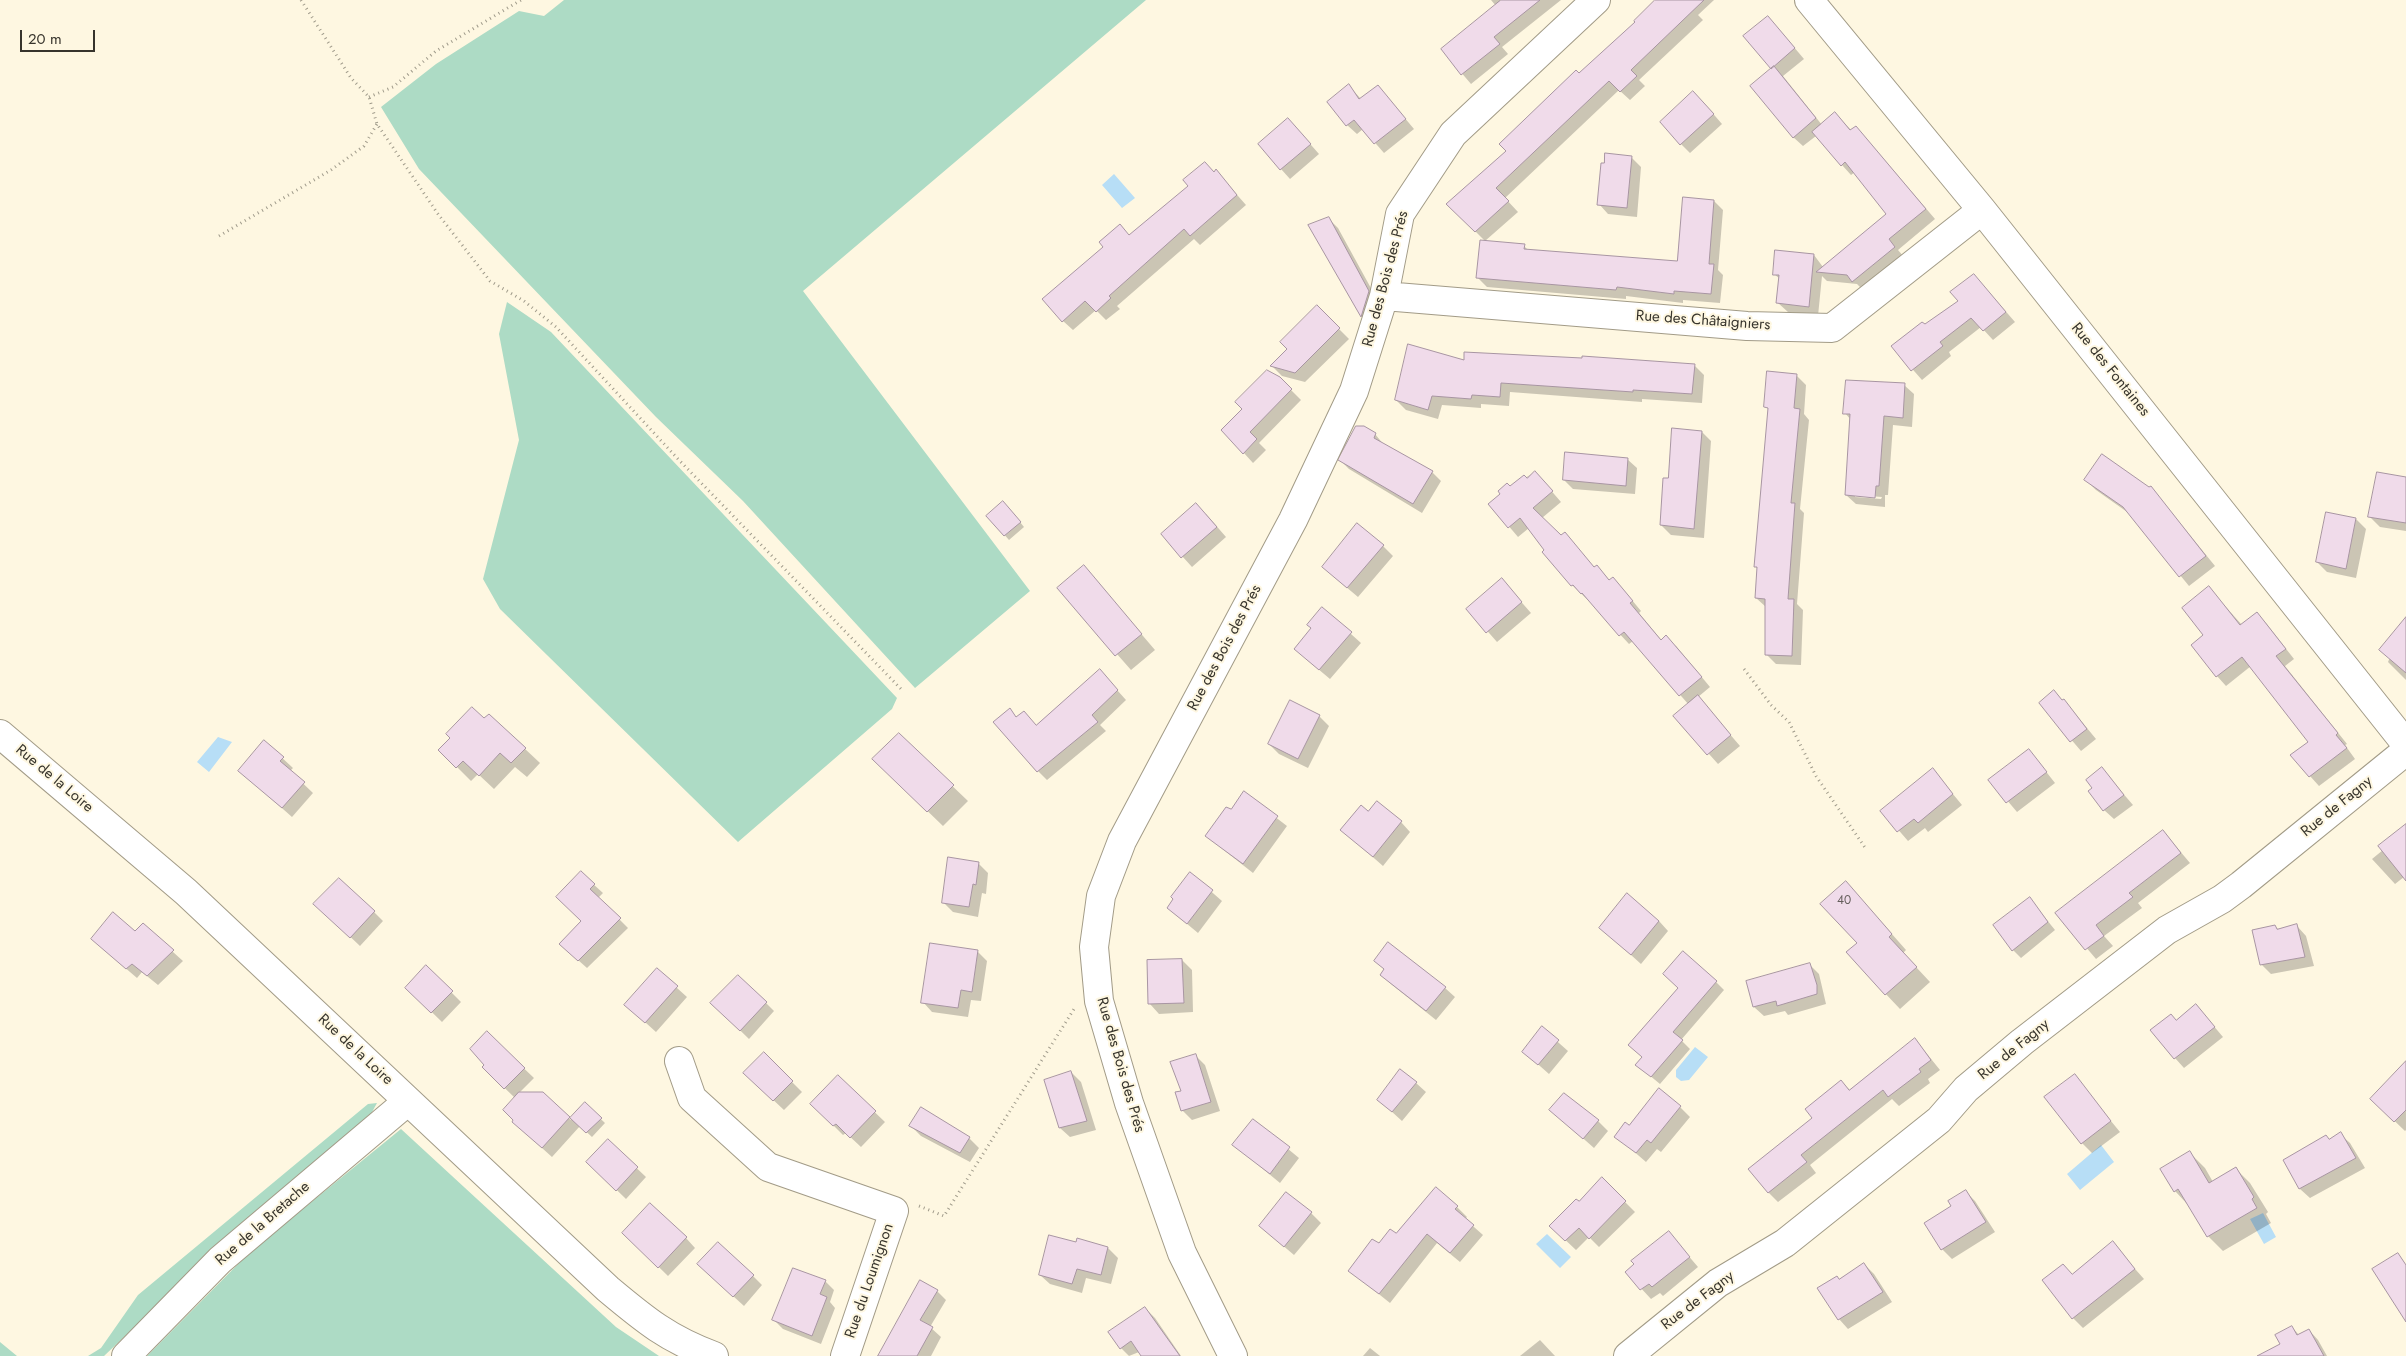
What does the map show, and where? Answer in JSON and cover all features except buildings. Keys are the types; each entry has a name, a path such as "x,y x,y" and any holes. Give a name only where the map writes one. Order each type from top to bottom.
{"street":[{"name":"Rue des Bois des Prés","path":"1233,1356 1182,1253 1129,1104 1099,1001 1094,947 1102,896 1122,841 1293,520 1354,391 1384,296 1400,214 1453,134 1596,0"},
{"name":"Rue des Fontaines","path":"1809,0 1982,210 2406,744"},
{"name":"Rue des Châtaigniers","path":"1384,296 1748,326 1832,328 1982,210"},
{"name":"Rue de la Loire","path":"0,734 186,892 608,1289 654,1328 689,1347 714,1356"},
{"name":"Rue de Fagny","path":"1628,1356 1718,1283 1785,1243 1939,1120 1966,1089 2022,1042 2167,930 2222,899 2241,885 2406,751"},
{"name":"Rue du Loumignon","path":"679,1061 692,1098 768,1167 894,1211 845,1356"},
{"name":"Rue de la Bretache","path":"126,1356 220,1260 408,1100"}],"path":[{"path":"301,0 351,78 370,97 377,124 438,214 490,281 524,301 556,327 678,459 902,690"},
{"path":"370,97 393,86 436,51 521,0"},
{"path":"219,236 331,170 364,146 377,124"},
{"path":"1744,668 1771,705 1789,722 1816,776 1866,849"},
{"path":"894,1211 908,1202 944,1216 1097,975"}],"green space":[{"path":"564,0 1146,0 803,291 1030,591 915,688 743,501 656,417 419,169 381,107 436,64 519,11 544,16"},
{"path":"507,302 551,332 897,698 892,709 738,842 500,609 483,579 519,440 499,334"},
{"path":"377,1103 366,1123 166,1297 104,1356 88,1356 101,1348 138,1295 368,1104"},
{"path":"401,1129 616,1327 659,1356 147,1356 250,1252"},
{"path":"0,1342 17,1356 0,1356"}],"water":[{"path":"1114,174 1135,198 1122,208 1102,185"},
{"path":"218,737 232,742 209,772 197,762"},
{"path":"1695,1047 1708,1057 1689,1080 1681,1081 1676,1077 1676,1070"},
{"path":"2101,1145 2114,1162 2080,1190 2067,1174"},
{"path":"2263,1213 2276,1237 2264,1244 2250,1219"},
{"path":"1547,1234 1571,1257 1560,1268 1536,1244"}]}
